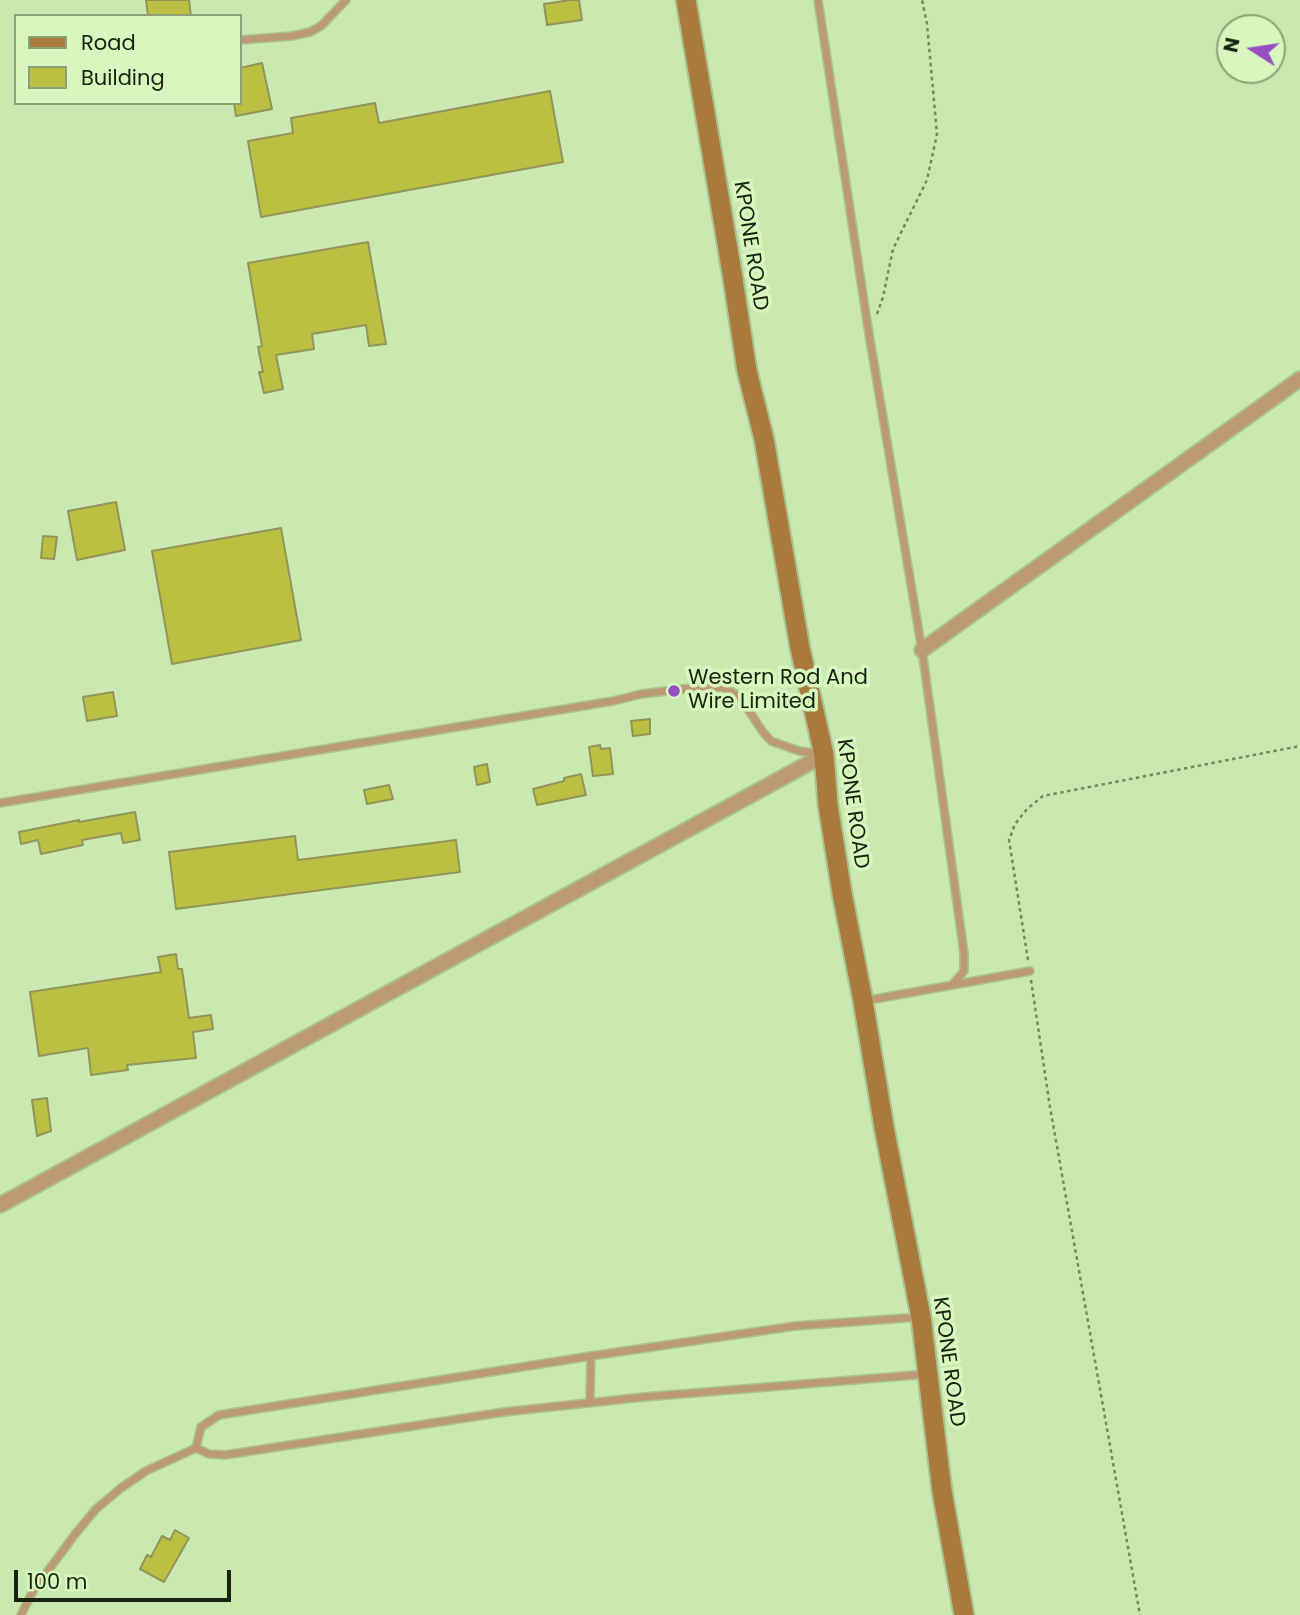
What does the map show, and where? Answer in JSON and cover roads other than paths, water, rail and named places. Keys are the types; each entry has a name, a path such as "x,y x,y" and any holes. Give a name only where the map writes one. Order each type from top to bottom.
{"main road":[{"name":"KPONE ROAD","path":"686,0 747,371 764,439 800,648 824,755 835,852 921,1317 942,1492 964,1615"}],"street":[{"path":"922,650 1300,379"},
{"path":"0,1205 824,755"}],"lane":[{"path":"242,40 310,32 321,26 346,0"},
{"path":"818,0 869,334 922,650 964,953 964,971 954,984"},
{"path":"0,803 613,701 641,694 708,686 724,688 739,696 771,741 799,751 824,755"},
{"path":"863,1001 1030,971"},
{"path":"196,1448 201,1427 219,1415 795,1326 921,1317"},
{"path":"590,1402 591,1356"},
{"path":"21,1615 33,1591 96,1509 146,1471 196,1448 209,1454 225,1455 504,1412 590,1402 928,1374"}],"place":[{"name":"Western Rod And Wire Limited","path":"674,691"}]}
